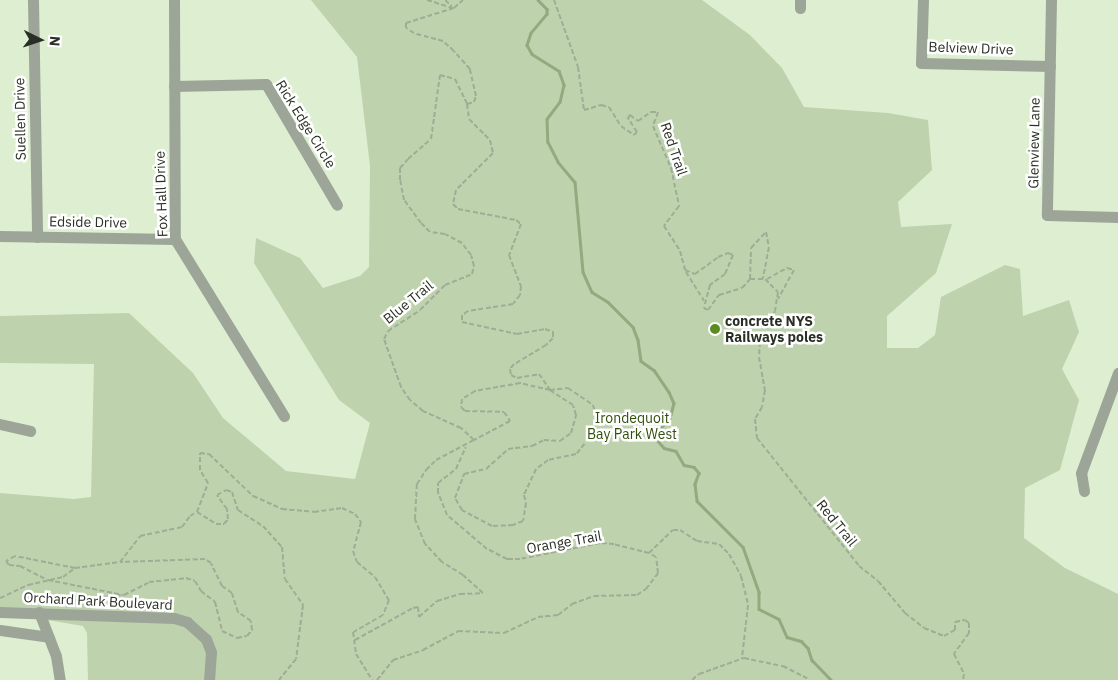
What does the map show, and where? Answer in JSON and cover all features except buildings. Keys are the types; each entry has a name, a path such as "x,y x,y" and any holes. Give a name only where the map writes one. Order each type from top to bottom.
{"street":[{"name":"Suellen Drive","path":"33,0 37,237"},
{"name":"Fox Hall Drive","path":"174,0 175,239 284,416"},
{"name":"Belview Drive","path":"923,0 921,63 1050,66"},
{"name":"Glenview Lane","path":"1051,0 1048,215 1118,217"},
{"name":"Rick Edge Circle","path":"174,86 266,84 337,205"},
{"name":"Edside Drive","path":"0,236 175,239"},
{"path":"1084,491 1081,473 1118,373"},
{"path":"0,424 30,431"},
{"path":"42,609 58,678"},
{"name":"Orchard Park Boulevard","path":"0,612 42,609 159,616 187,622 206,639 210,652 209,680"},
{"path":"0,630 49,637"}],"path":[{"path":"427,0 454,8"},
{"path":"445,0 454,8"},
{"path":"355,640 413,608 419,609 419,617 437,601 460,594 483,592 464,575 442,562 425,544 415,519 417,484 426,470 436,460 466,447 474,440 510,420 504,412 465,411 460,406 462,399 475,392 520,383 550,390 568,388 593,405 596,416 594,432 576,454 548,460 536,469 524,495 526,514 523,521 504,526 480,523 457,504 455,498 464,474 486,469 508,449 532,446 544,440 560,441 571,433 576,415 573,405 550,390 539,374 517,378 510,375 510,369 514,364 546,345 553,338 553,332 545,329 517,334 462,322 462,315 468,311 513,304 520,295 521,286 509,255 521,224 516,220 458,209 453,204 456,190 493,153 490,140 469,119 467,104 474,102 476,96 470,69 443,41 406,28 406,23 411,20 454,8 462,0"},
{"name":"Red Trail","path":"554,0 578,67 584,110 601,105 609,107 620,126 634,135 637,132 628,118 630,115 638,121 651,112 658,112 653,126 671,168 679,206 664,226 680,251 685,270"},
{"name":"Blue Trail","path":"467,104 455,79 440,76 431,139 400,168 400,180 404,200 421,224 430,232 445,234 462,243 468,250 474,266 472,274 445,285 420,310 388,331 384,339 401,387 410,400 423,411 461,428 474,440"},
{"path":"685,270 694,274 718,257 728,253 733,255 725,274 710,285 704,301 704,308 708,310 719,295 742,288 750,279 752,248 766,232 769,247 763,278"},
{"name":"Red Trail","path":"766,280 788,268 794,270 777,301 775,311 760,342 759,358 765,390 762,407 755,419 757,438 859,566 878,581 906,613 930,631 944,636 954,630 955,622 965,620 969,623 966,639 954,649 954,654 964,674 964,680"},
{"path":"685,270 704,301"},
{"path":"750,279 763,278 766,280 778,292 777,301"},
{"name":"Orange Trail","path":"466,447 456,469 438,483 438,493 447,515 487,549 507,559 520,559 600,543 649,553"},
{"path":"120,562 140,536 182,528 190,516 197,512 208,483 200,470 200,453 209,454 253,496 282,509 314,512 342,508 355,514 361,522 354,551 357,562 375,577 389,600 383,616 354,632 356,654 372,680"},
{"path":"197,512 216,524 224,524 228,518 227,509 217,495 220,490 232,492 238,510 264,526 282,547 285,579 303,605 296,659 279,680"},
{"path":"377,680 393,660 423,650 458,631 504,633 538,617 558,615 572,604 594,596 637,595 646,589 658,573 656,557 649,553 673,530 680,530 697,541 719,544 729,554 742,576 748,604 742,658"},
{"path":"42,609 70,600 124,595 148,582 186,578 195,582 201,591 215,602 222,631 237,638 247,636 252,630 251,621 238,612 232,593 222,586 211,563 205,559 120,562 74,568 7,558 9,565 20,566 48,580 124,595"},
{"path":"0,598 28,585 63,578 74,568"},
{"path":"692,680 699,674 742,658 783,666 810,680"}],"green space":[{"name":"Irondequoit Bay Park West","path":"311,0 702,0 750,35 782,68 804,107 888,113 928,120 932,170 898,202 901,227 952,224 936,273 887,316 887,348 918,348 935,335 941,297 1005,265 1020,269 1023,316 1069,300 1079,332 1062,369 1079,400 1060,470 1025,488 1024,538 1065,568 1118,594 1118,680 88,680 87,633 83,626 0,612 0,493 74,499 91,497 94,364 0,363 0,316 129,313 193,373 223,418 286,471 355,479 370,423 339,400 254,263 256,238 300,258 323,288 360,276 369,267 370,166 357,57"}],"waterway":[{"path":"538,0 547,9 547,14 531,33 527,45 532,54 559,71 564,85 560,102 547,119 548,142 558,162 575,182 583,272 592,292 608,302 633,327 638,340 641,361 654,370 669,392 674,403 670,419 658,431 658,441 664,448 676,451 684,465 694,467 699,473 695,484 697,501 743,547 759,592 759,609 779,619 787,637 801,641 808,648 812,660 831,680"}],"place":[{"name":"concrete NYS Railways poles","path":"715,329"}]}
